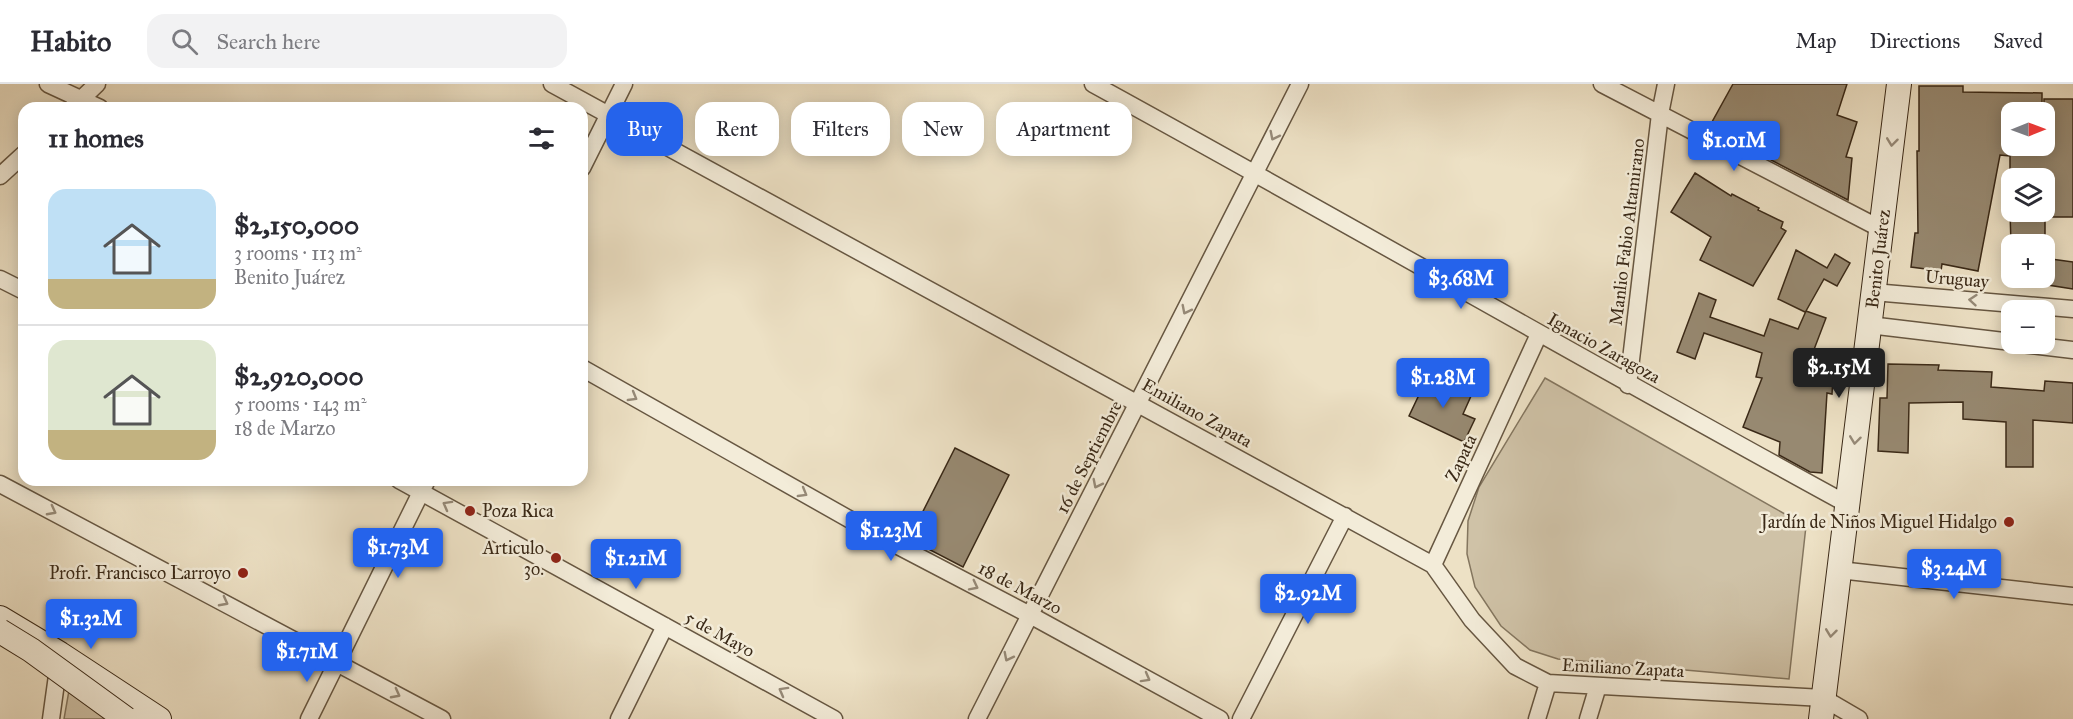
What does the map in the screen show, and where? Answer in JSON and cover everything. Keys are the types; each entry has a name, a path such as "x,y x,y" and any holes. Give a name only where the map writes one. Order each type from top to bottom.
{"street":[{"path":"48,84 75,102"},
{"path":"78,102 97,84"},
{"name":"Emiliano Zapata","path":"552,84 585,102"},
{"path":"615,102 624,84"},
{"name":"Ignacio Zaragoza","path":"1092,84 1256,174 1628,385 1847,504"},
{"name":"16 de Septiembre","path":"977,719 1300,84"},
{"path":"1602,84 1881,229"},
{"name":"Manlio Fabio Altamirano","path":"1628,385 1660,114 1666,84"},
{"name":"Benito Juárez","path":"1822,708 1899,84"},
{"name":"Emiliano Zapata","path":"588,104 606,113"},
{"path":"588,156 606,121"},
{"name":"Emiliano Zapata","path":"683,155 1433,565 1472,620 1515,666 1548,683 1822,708"},
{"path":"0,176 18,160"},
{"path":"0,279 18,288"},
{"name":"Uruguay","path":"1873,292 2073,309"},
{"path":"1869,325 2001,341"},
{"name":"Zapata","path":"1433,565 1539,334"},
{"path":"2055,348 2073,350"},
{"name":"18 de Marzo","path":"588,371 879,536 1220,719"},
{"path":"0,484 442,719"},
{"path":"309,719 424,486"},
{"name":"5 de Mayo","path":"424,486 665,626 834,719"},
{"path":"1241,719 1346,516"},
{"path":"1839,570 2073,596"},
{"path":"0,618 159,719"},
{"path":"619,719 665,626"},
{"path":"0,631 31,650 126,719"},
{"path":"51,719 60,654"},
{"path":"1537,719 1548,683"},
{"path":"1588,719 1598,686"},
{"path":"1822,708 1859,719"}],"shaded area":[{"path":"1545,378 1806,526 1789,679 1558,659 1530,650 1501,626 1475,587 1467,554 1468,521 1479,487"},
{"path":"71,679 138,719 64,719"}],"building":[{"path":"1733,84 1847,84 1837,115 1857,122 1846,157 1852,158 1848,200 1748,148 1750,143 1712,122"},
{"path":"1919,86 1963,86 1963,92 2042,93 2042,102 2001,102 2001,155 1978,271 1942,264 1941,271 1911,267 1915,233 1918,233 1917,151 1919,151"},
{"path":"2044,99 2073,99 2073,217 2055,217 2055,168 2010,168 2010,156 2055,156 2055,102 2044,102"},
{"path":"1695,173 1731,196 1732,194 1783,222 1781,228 1786,231 1753,286 1700,260 1711,237 1671,212"},
{"path":"2010,222 2045,222 2045,234 2011,234"},
{"path":"1796,250 1827,268 1835,254 1850,263 1837,286 1824,279 1805,312 1778,299"},
{"path":"2055,260 2073,262 2073,289 2055,286"},
{"path":"1699,293 1716,300 1710,317 1764,336 1770,319 1798,329 1806,311 1826,318 1810,360 1834,362 1832,394 1827,393 1822,473 1810,472 1779,455 1780,442 1743,427 1762,378 1756,377 1762,353 1704,333 1695,359 1677,352"},
{"path":"1888,364 1939,365 1938,370 1992,372 1991,387 2044,391 2045,381 2073,383 2073,423 2033,420 2033,467 2006,467 2006,422 1963,419 1963,402 1909,403 1908,453 1878,451 1880,398 1887,398"},
{"path":"1428,376 1471,396 1463,414 1475,419 1464,442 1409,416"},
{"path":"955,448 1009,475 963,567 909,539"}],"place":[{"name":"Poza Rica","path":"470,511"},
{"name":"Jardín de Niños Miguel Hidalgo","path":"2009,522"},
{"name":"Articulo 3o.","path":"556,558"},
{"name":"Profr. Francisco Larroyo","path":"243,573"}]}
